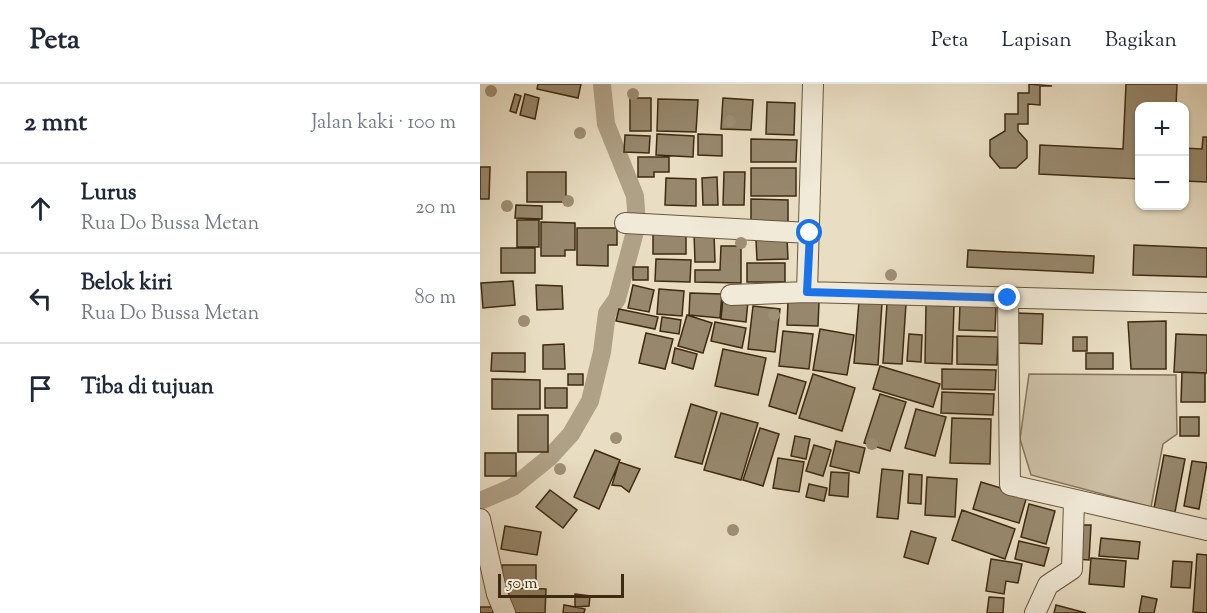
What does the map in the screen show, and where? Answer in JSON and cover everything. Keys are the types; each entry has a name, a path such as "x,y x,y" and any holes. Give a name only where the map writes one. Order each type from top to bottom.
{"street":[{"path":"807,292 813,84"},
{"path":"625,224 810,233"},
{"path":"731,295 807,292 1207,303"},
{"path":"1008,298 1010,484 1074,501 1207,530"},
{"path":"1035,613 1048,585 1072,569 1074,501"},
{"path":"480,519 497,594 505,613"}],"shaded area":[{"path":"1029,374 1176,375 1177,434 1163,444 1151,507 1031,475 1020,439"}],"building":[{"path":"538,84 581,84 578,98 537,89"},
{"path":"1029,84 1052,86 1040,86 1040,105 1028,104 1028,124 1018,124 1018,131 1027,141 1027,158 1016,168 1000,168 990,156 990,140 1005,131 1005,114 1018,114 1018,93 1029,93"},
{"path":"1126,84 1177,84 1176,102 1135,102 1135,179 1039,174 1040,145 1123,149"},
{"path":"515,94 521,96 516,113 510,111"},
{"path":"525,94 539,98 535,119 520,115"},
{"path":"630,98 651,98 651,131 630,131"},
{"path":"723,98 753,100 751,130 721,129"},
{"path":"658,99 698,100 696,132 657,131"},
{"path":"767,102 795,103 794,135 766,134"},
{"path":"657,134 694,136 693,157 656,155"},
{"path":"698,134 722,135 722,156 698,155"},
{"path":"625,135 650,136 649,153 624,152"},
{"path":"1203,137 1207,137 1207,182 1189,181 1189,148 1202,149"},
{"path":"751,139 797,140 796,162 751,162"},
{"path":"638,157 669,157 669,172 654,172 654,177 638,177"},
{"path":"480,167 490,167 489,199 480,199"},
{"path":"751,168 796,168 796,196 751,196"},
{"path":"527,172 566,172 566,202 527,202"},
{"path":"724,172 745,172 744,205 723,205"},
{"path":"717,177 718,205 703,205 702,178"},
{"path":"666,178 696,179 696,206 665,205"},
{"path":"751,199 788,200 788,225 751,225"},
{"path":"516,205 542,206 542,219 515,218"},
{"path":"517,220 539,220 539,247 517,247"},
{"path":"541,222 575,223 575,250 565,250 565,256 541,256"},
{"path":"577,228 617,228 617,245 608,245 608,266 577,265"},
{"path":"653,232 686,232 686,254 653,254"},
{"path":"694,233 714,233 715,262 695,262"},
{"path":"787,239 788,259 757,260 756,240"},
{"path":"1134,245 1207,248 1207,277 1133,275"},
{"path":"721,246 741,246 741,283 695,282 695,270 720,270"},
{"path":"501,248 535,248 535,273 501,273"},
{"path":"968,250 1094,256 1093,273 967,267"},
{"path":"656,259 691,260 690,282 655,281"},
{"path":"747,263 785,263 785,282 747,282"},
{"path":"633,267 648,267 648,280 633,280"},
{"path":"513,281 515,305 483,308 481,283"},
{"path":"536,285 562,286 563,309 537,310"},
{"path":"633,285 654,290 649,312 628,308"},
{"path":"659,289 684,291 682,316 657,314"},
{"path":"690,293 722,294 720,318 689,315"},
{"path":"723,298 748,301 746,322 721,319"},
{"path":"788,301 819,302 818,326 787,325"},
{"path":"859,301 882,303 878,365 854,363"},
{"path":"887,303 906,304 902,364 883,363"},
{"path":"960,304 996,306 995,331 959,330"},
{"path":"926,305 954,306 952,364 925,363"},
{"path":"753,306 780,309 775,352 748,349"},
{"path":"619,309 658,317 655,329 616,321"},
{"path":"1017,313 1043,314 1042,344 1016,343"},
{"path":"687,315 712,323 703,353 678,346"},
{"path":"662,317 681,320 679,334 660,331"},
{"path":"1166,321 1166,369 1131,369 1128,322"},
{"path":"715,322 746,328 742,348 711,341"},
{"path":"820,329 854,335 847,375 813,370"},
{"path":"783,331 813,334 809,369 779,366"},
{"path":"646,333 673,339 665,369 639,363"},
{"path":"909,334 922,335 921,362 907,361"},
{"path":"1176,334 1207,335 1207,373 1174,372"},
{"path":"957,336 998,337 997,365 957,364"},
{"path":"1073,337 1087,337 1087,351 1073,351"},
{"path":"564,344 565,369 543,369 543,345"},
{"path":"675,348 697,354 693,369 672,363"},
{"path":"723,349 766,358 758,395 715,386"},
{"path":"492,353 525,353 525,372 491,371"},
{"path":"1086,353 1113,353 1113,369 1086,369"},
{"path":"880,366 940,384 933,407 873,389"},
{"path":"942,369 996,370 995,390 942,389"},
{"path":"1182,372 1205,373 1205,402 1181,402"},
{"path":"568,374 583,374 583,385 568,385"},
{"path":"778,374 806,382 796,414 769,406"},
{"path":"813,374 855,388 842,431 799,418"},
{"path":"492,379 540,380 540,409 492,409"},
{"path":"545,388 567,388 567,408 545,408"},
{"path":"942,392 994,394 993,415 941,413"},
{"path":"880,394 906,402 890,451 864,443"},
{"path":"691,404 717,412 702,464 675,457"},
{"path":"916,409 946,417 935,456 905,448"},
{"path":"721,413 758,423 741,480 704,470"},
{"path":"518,415 548,415 548,452 518,452"},
{"path":"1180,417 1199,417 1199,436 1180,436"},
{"path":"952,418 991,419 990,464 950,463"},
{"path":"760,428 779,434 763,486 743,480"},
{"path":"795,436 810,439 806,459 791,456"},
{"path":"836,441 865,448 859,473 830,466"},
{"path":"814,445 831,450 823,476 806,471"},
{"path":"595,450 620,460 599,509 574,497"},
{"path":"485,453 516,453 516,476 485,476"},
{"path":"1164,455 1185,459 1175,512 1154,508"},
{"path":"778,458 804,462 799,492 773,488"},
{"path":"1192,461 1207,463 1199,509 1184,506"},
{"path":"619,462 640,469 629,492 621,486 612,485"},
{"path":"882,469 903,471 898,519 877,517"},
{"path":"831,472 849,473 848,497 829,495"},
{"path":"909,474 922,475 921,504 908,503"},
{"path":"927,477 957,479 955,517 925,515"},
{"path":"981,482 1027,496 1019,523 973,509"},
{"path":"809,484 827,488 824,501 806,497"},
{"path":"550,490 577,510 563,528 536,507"},
{"path":"1029,504 1055,511 1046,544 1021,537"},
{"path":"962,510 1015,529 1005,559 952,540"},
{"path":"1077,525 1091,525 1089,560 1076,559"},
{"path":"505,526 541,532 537,555 501,549"},
{"path":"911,531 936,538 928,564 904,557"},
{"path":"1101,538 1140,542 1138,559 1099,556"},
{"path":"1019,541 1049,548 1044,566 1015,559"},
{"path":"1197,554 1207,555 1207,613 1193,612"},
{"path":"1091,558 1126,561 1124,587 1089,584"},
{"path":"991,559 1022,564 1018,583 1006,581 1004,594 986,591"},
{"path":"1173,561 1192,562 1190,588 1171,587"},
{"path":"502,565 536,565 536,585 502,585"},
{"path":"509,588 546,589 545,613 508,613"},
{"path":"575,594 590,596 589,606 575,607"},
{"path":"1142,596 1157,599 1154,613 1139,613"},
{"path":"989,597 1004,598 1003,613 987,613"},
{"path":"564,605 585,609 584,613 563,613"},
{"path":"1056,605 1086,613 1054,613"},
{"path":"480,607 493,607 493,613 480,613"}],"waterway":[{"path":"480,501 513,487 550,457 571,434 590,401 602,352 607,313 617,299 637,224 635,196 606,124 602,84"}],"route":[{"path":"810,233 807,292 1008,298"}]}
